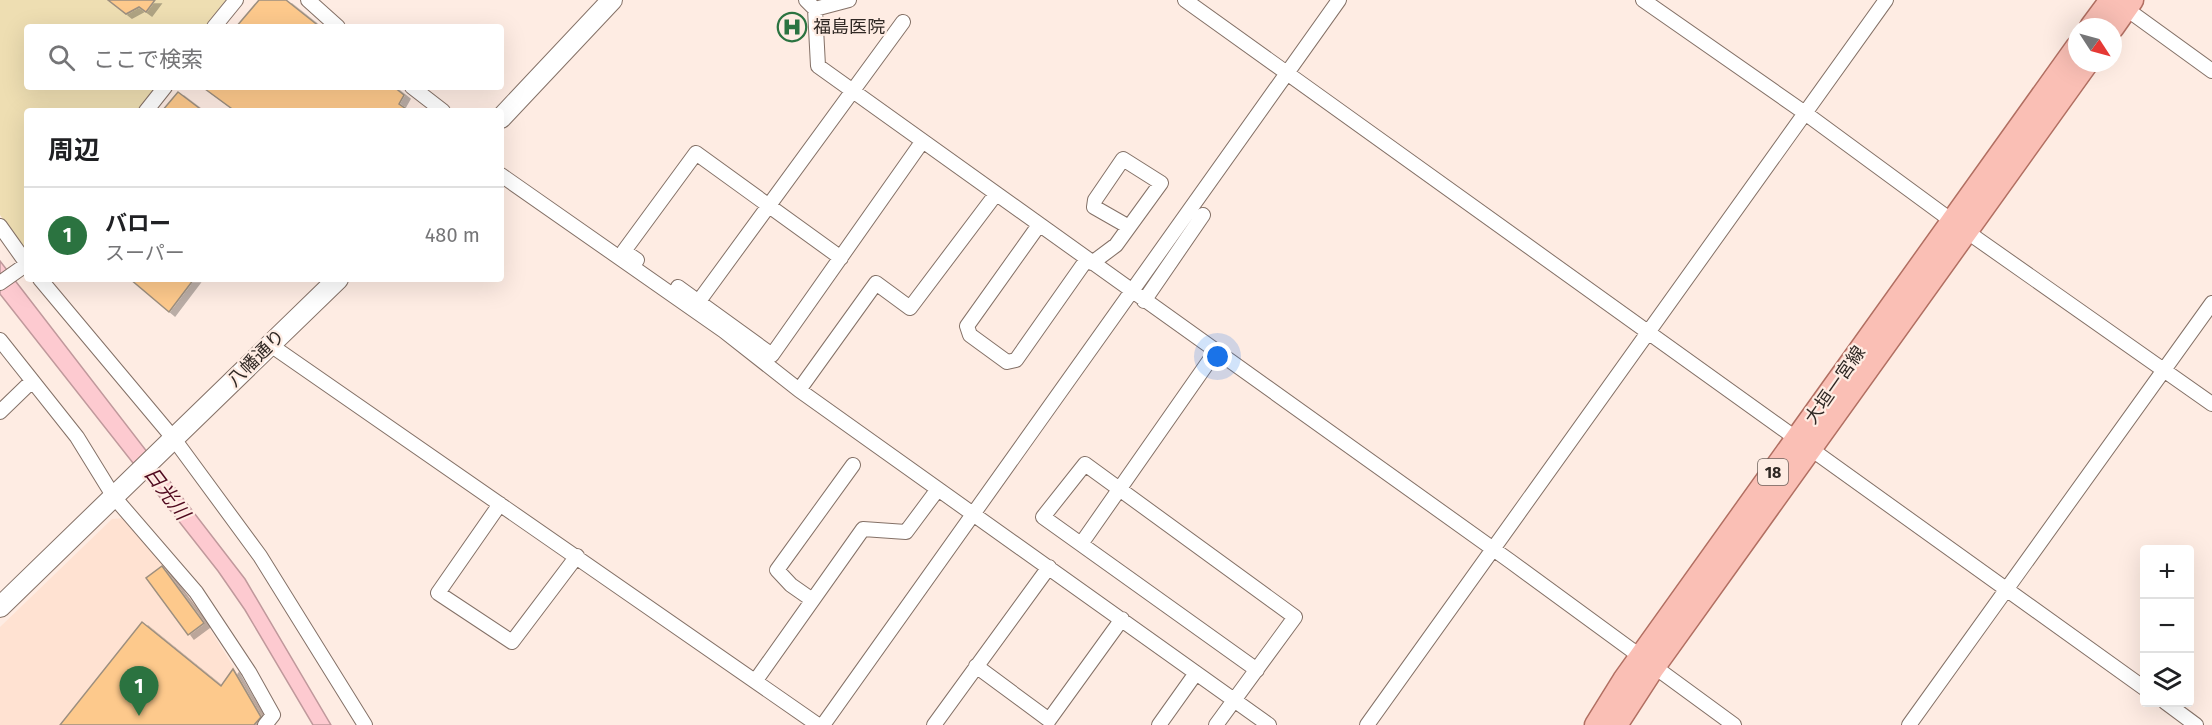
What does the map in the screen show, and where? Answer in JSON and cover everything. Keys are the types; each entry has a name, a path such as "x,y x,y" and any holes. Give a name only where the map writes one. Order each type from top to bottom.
{"main road":[{"path":"2104,18 2119,7"},
{"name":"大垣一宮線","path":"1596,725 1647,663 1959,226 2068,61"},
{"name":"大垣一宮線","path":"1959,226 2080,72"},
{"name":"大垣一宮線","path":"1616,725 1647,663"}],"street":[{"path":"216,24 236,0"},
{"path":"308,0 335,24"},
{"path":"504,115 612,0"},
{"path":"849,0 811,5 818,66 1493,549 1734,725"},
{"path":"1185,0 2140,684"},
{"path":"823,725 975,515 1340,0"},
{"path":"1643,0 2212,404"},
{"path":"1367,725 1886,0"},
{"path":"2119,7 2212,71"},
{"path":"699,301 855,92 903,22"},
{"path":"148,108 163,90"},
{"path":"416,90 439,108"},
{"path":"841,258 696,153 624,250 699,301 772,355 841,258 922,142"},
{"path":"1039,225 967,326 970,335 1007,362 1016,360 1089,261 1116,245 1161,183 1123,159 1095,200 1094,207 1129,227"},
{"path":"504,177 724,331 799,390 1269,725"},
{"path":"799,390 876,283 910,308 996,194"},
{"path":"1144,301 1203,215"},
{"path":"0,226 24,260"},
{"path":"6,279 24,266"},
{"path":"43,282 174,439 260,556 365,725"},
{"name":"八幡通り","path":"119,492 335,282"},
{"path":"1909,725 2212,303"},
{"path":"0,340 196,592 249,672 273,715 265,725"},
{"path":"269,344 818,725"},
{"path":"1081,544 1216,351"},
{"path":"0,412 32,381"},
{"path":"1216,725 1257,670 1295,617 1085,464 1043,517 1257,670"},
{"path":"812,599 791,585 777,570 853,465"},
{"path":"756,680 863,529 906,532 938,489"},
{"path":"0,607 119,492"},
{"path":"500,504 438,593 512,642 577,556"},
{"path":"934,725 1049,567"},
{"path":"976,666 1050,720 1122,619"},
{"path":"1159,725 1196,674"},
{"path":"2172,707 2196,725"}],"shaded area":[{"path":"0,0 226,0 207,24 24,24 24,90 156,90 141,108 24,108 24,250 0,215"},
{"path":"125,518 195,605 263,714 261,725 0,725 0,627 112,519"}],"water":[{"name":"日光川","path":"0,261 245,579 331,725 313,725 245,610 218,571 0,294"}],"building":[{"path":"108,0 155,0 146,12 139,7 126,14"},
{"path":"259,0 286,0 316,24 239,24"},
{"path":"206,90 398,90 404,95 399,104 405,108 231,108"},
{"path":"178,92 199,108 165,108"},
{"path":"134,282 192,282 169,312"},
{"path":"162,566 204,623 188,635 146,578"},
{"path":"142,622 221,686 233,669 261,717 254,725 60,725"}],"place":[{"name":"福島医院","path":"792,27"},
{"name":"バロー","path":"139,716"}]}
